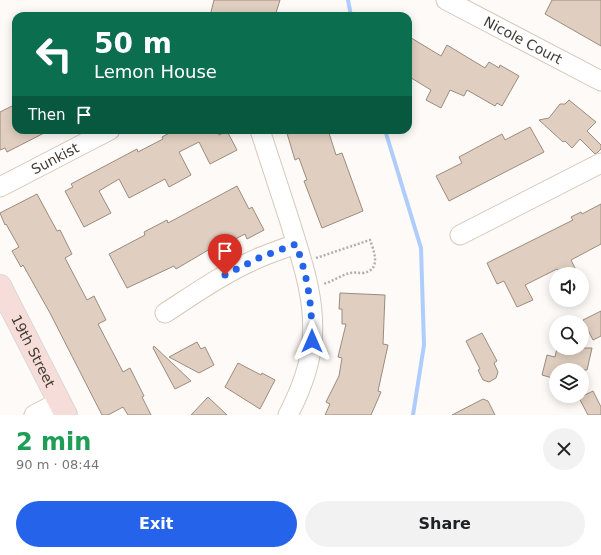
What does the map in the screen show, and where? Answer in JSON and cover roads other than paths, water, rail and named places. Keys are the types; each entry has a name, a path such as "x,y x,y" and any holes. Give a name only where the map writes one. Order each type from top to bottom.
{"main road":[{"name":"19th Street","path":"0,286 63,408"}],"street":[{"name":"Nicole Court","path":"446,0 601,81"},
{"name":"Sunkist","path":"0,187 102,134"},
{"path":"261,134 306,272 312,310 312,341 307,370 298,396 288,415"},
{"path":"460,235 601,163"},
{"path":"165,313 236,269 261,257 296,244"},
{"path":"34,415 63,408"}],"waterway":[{"path":"348,0 350,12"},
{"path":"386,134 421,248 424,345 413,415"}]}
